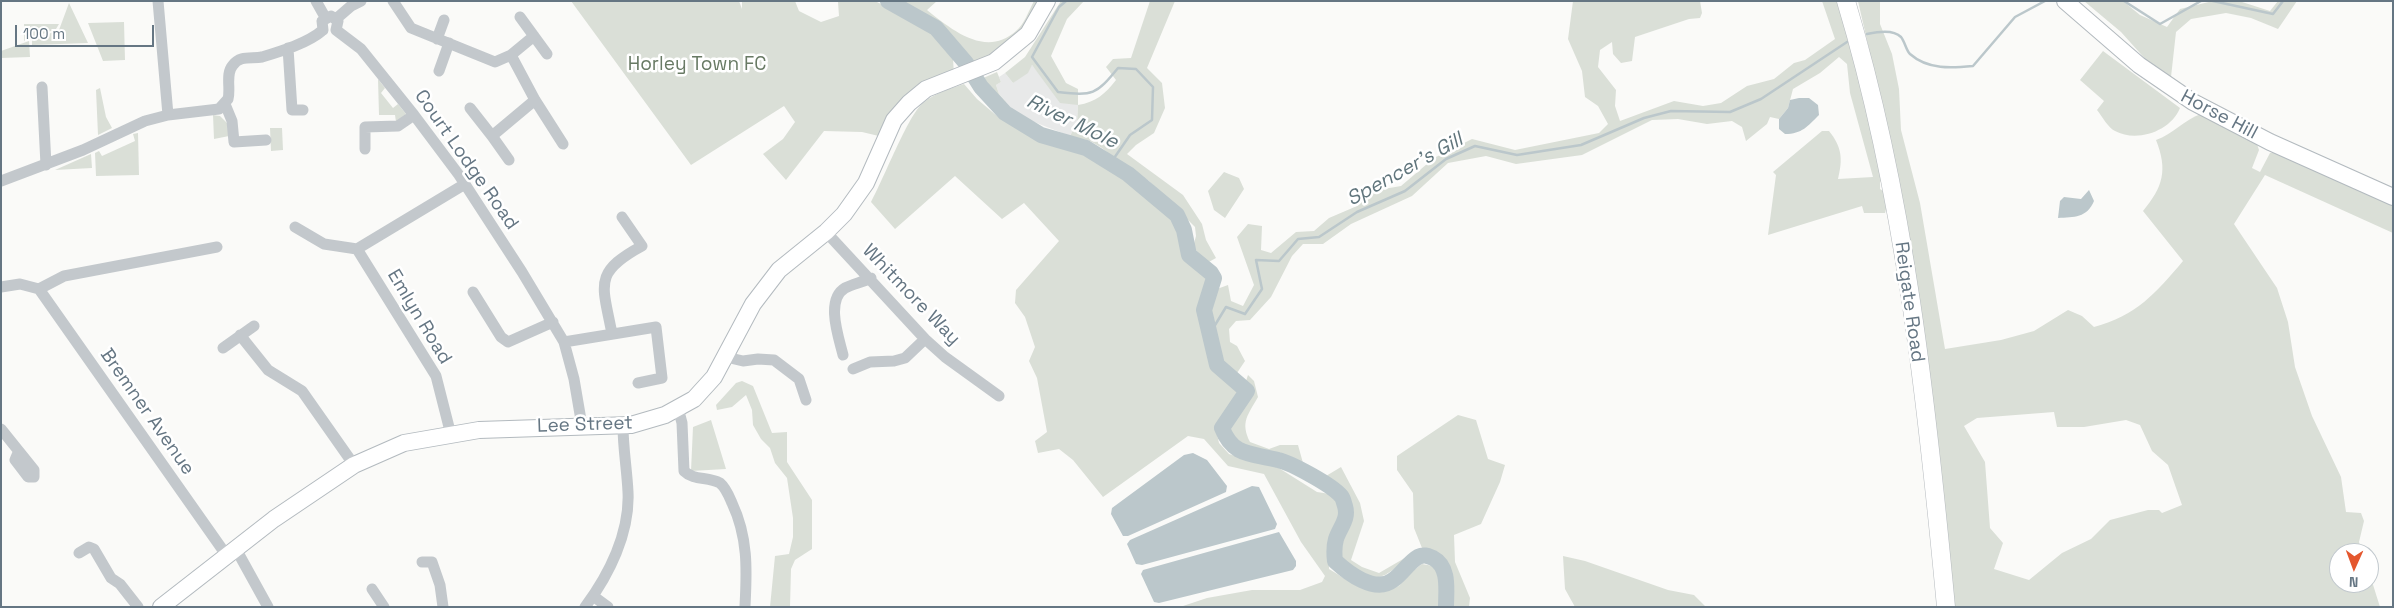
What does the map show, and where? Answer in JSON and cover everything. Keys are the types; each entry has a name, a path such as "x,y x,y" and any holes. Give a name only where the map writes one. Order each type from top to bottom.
{"main road":[{"name":"Reigate Road","path":"1846,1 1866,72 1891,184 1900,238 1921,380 1946,607"}],"street":[{"path":"158,1 168,115"},
{"path":"1,181 46,165 145,121 168,115 212,110 224,104 230,92 229,73 232,65 237,60 259,58 288,48 323,30 331,33 332,22 316,1"},
{"path":"332,22 351,6 361,1"},
{"path":"392,1 412,28 494,62 511,55 534,36"},
{"name":"Lee Street","path":"161,607 274,519 354,465 404,443 479,430 623,426 646,422 694,399 714,377 753,304 769,282 779,270 826,232 844,214 866,184 894,120 909,103 926,89 956,76 984,67 1009,51 1028,34 1048,1"},
{"name":"Horse Hill","path":"2066,1 2139,65 2193,102 2270,142 2393,197"},
{"path":"520,17 547,54"},
{"path":"437,38 444,20"},
{"name":"Court Lodge Road","path":"332,22 361,49 414,115 465,184 552,322 564,342 574,379 582,426"},
{"path":"439,71 449,44"},
{"path":"288,48 292,110 303,110"},
{"path":"511,55 535,100 563,144"},
{"path":"42,87 46,165"},
{"path":"492,136 535,100"},
{"path":"224,104 232,121 234,142 266,140"},
{"path":"470,108 509,160"},
{"path":"365,150 365,127 398,126 414,115"},
{"path":"294,227 324,244 357,249 465,184"},
{"path":"612,334 604,293 605,278 615,262 642,246 622,217"},
{"name":"Whitmore Way","path":"826,232 871,278 925,339 945,357 999,396"},
{"path":"1,287 20,284 39,289 64,276 217,247"},
{"name":"Emlyn Road","path":"357,249 436,376 450,435"},
{"path":"843,355 834,323 837,296 845,288 871,278"},
{"name":"Bremner Avenue","path":"39,289 231,552 268,607"},
{"path":"473,292 500,337 508,342 552,322"},
{"path":"223,348 254,326"},
{"path":"564,342 656,327 662,378 638,383"},
{"path":"240,335 268,370 302,391 354,465"},
{"path":"853,369 870,362 894,361 905,358 925,339"},
{"path":"726,357 743,361 758,359 774,360 799,379 806,400"},
{"path":"678,408 682,423 684,471 689,476 708,479 721,484 734,507 744,535 747,569 745,606"},
{"path":"585,607 593,596 618,548 627,513 628,494 623,426"},
{"path":"1,429 18,453"},
{"path":"79,553 89,548 94,549 111,578 120,584 138,607"},
{"path":"430,560 440,585 443,607"},
{"path":"372,588 384,607"},
{"path":"593,596 608,607"}],"shaded area":[{"path":"1032,65 1046,82 1078,105 1077,122 1070,136 1029,120 1004,105 1006,102 999,94 996,85 1001,82 999,77 1005,73 1013,83"},
{"path":"1809,98 1818,105 1819,115 1800,131 1785,134 1779,129 1779,119 1788,108 1790,100"},
{"path":"2089,190 2094,201 2088,211 2079,216 2058,218 2060,201 2064,197 2081,199"},
{"path":"1193,453 1207,460 1227,486 1226,492 1128,536 1123,536 1111,514 1112,508 1184,455"},
{"path":"1252,486 1259,487 1277,524 1275,529 1142,565 1136,564 1127,544 1130,540"},
{"path":"1279,532 1296,561 1296,566 1293,570 1159,603 1154,602 1141,574 1143,570"}],"green space":[{"name":"Horley Town FC","path":"571,1 739,1 742,9 742,1 795,1 799,11 821,22 839,16 838,2 875,1 928,28 953,58 954,76 917,85 900,105 883,137 862,132 824,131 786,180 763,154 783,139 795,122 784,106 691,165"},
{"path":"895,1 937,1 927,10 947,26 970,38 993,42 1005,39 1019,28 1034,1 1045,1 1004,53 974,63 947,35 923,15"},
{"path":"1061,1 1084,1 1067,19 1051,56 1066,83 1078,89 1078,105 1060,103 1032,65 1028,73 1013,83 1005,73 1025,57"},
{"path":"1150,1 1175,1 1147,68 1162,83 1165,108 1154,133 1136,145 1127,154 1183,195 1202,224 1206,240 1216,258 1207,263 1193,247 1196,236 1195,227 1149,181 1090,141 1070,136 1077,122 1078,105 1100,97 1116,80 1106,67 1113,59 1131,58"},
{"path":"1573,1 1700,1 1702,13 1700,18 1689,19 1635,37 1632,61 1621,63 1613,54 1612,42 1600,50 1598,67 1616,90 1615,106 1620,121 1674,101 1703,106 1721,103 1747,86 1774,79 1794,63 1805,60 1835,39 1822,1 1837,1 1852,51 1884,178 1880,182 1880,189 1886,193 1887,206 1885,213 1864,213 1862,206 1768,235 1776,175 1773,172 1822,131 1829,131 1839,148 1841,165 1838,179 1873,177 1850,93 1847,64 1839,57 1820,73 1793,89 1788,108 1779,119 1770,117 1767,124 1746,141 1742,127 1732,121 1707,124 1678,119 1652,120 1582,155 1516,164 1486,156 1448,163 1412,196 1351,224 1323,244 1303,244 1292,256 1271,297 1250,320 1236,321 1229,329 1230,342 1237,346 1245,361 1235,376 1224,367 1216,341 1210,310 1217,289 1228,285 1231,301 1243,306 1254,285 1237,237 1248,224 1262,226 1261,250 1271,253 1296,232 1314,231 1329,218 1357,206 1372,191 1401,186 1434,158 1472,139 1515,150 1599,133 1608,124 1598,106 1585,97 1582,71 1568,39"},
{"path":"1858,1 1880,2 1880,24 1892,54 1899,89 1901,130 1920,203 1945,349 2001,340 2034,331 2068,310 2082,316 2094,327 2122,317 2154,293 2183,261 2143,211 2155,194 2162,178 2162,160 2156,140 2201,114 2257,144 2259,150 2252,168 2260,172 2270,153 2274,152 2393,205 2393,233 2265,175 2234,224 2277,288 2288,322 2295,367 2312,416 2341,477 2346,512 2361,513 2364,521 2359,543 2329,543 2329,593 2376,593 2380,607 1953,607 1882,106","holes":["2054,412 2057,427 2084,427 2126,420 2140,425 2152,451 2168,465 2182,505 2162,513 2159,510 2148,510 2110,520 2091,539 2062,553 2029,580 1994,569 2003,543 1990,528 1985,462 1964,426 1977,418"]},
{"path":"2084,1 2123,1 2140,15 2167,27 2180,9 2213,1 2239,1 2270,11 2278,1 2297,1 2278,29 2251,18 2226,13 2191,19 2176,32 2171,77 2148,62 2121,32"},
{"path":"69,3 88,43 32,45 32,40 59,30"},
{"path":"124,22 125,60 103,61 88,23"},
{"path":"24,24 59,24 56,29 24,41"},
{"path":"29,41 30,57 1,58 1,51"},
{"path":"2103,51 2180,108 2176,116 2161,129 2143,135 2133,136 2124,134 2110,127 2097,110 2104,101 2080,80"},
{"path":"997,72 1001,82 996,85 999,94 1006,102 1004,105 994,96 981,79"},
{"path":"378,79 385,88 381,93 393,108 398,104 406,114 396,122 395,115 379,115"},
{"path":"964,84 977,99 997,116 1023,132 1048,143 1076,148 1144,193 1174,217 1182,236 1185,254 1190,264 1207,277 1201,303 1200,321 1212,364 1218,373 1235,387 1240,398 1220,421 1216,430 1219,443 1229,454 1258,463 1274,465 1317,492 1330,494 1339,502 1343,519 1332,542 1329,569 1347,580 1380,591 1399,586 1407,575 1422,564 1433,566 1439,575 1441,607 1180,607 1207,598 1252,590 1300,590 1322,582 1325,576 1301,542 1264,474 1228,466 1204,439 1188,436 1103,497 1073,460 1059,449 1038,453 1035,441 1047,432 1037,378 1029,361 1035,347 1025,317 1015,303 1016,290 1059,241 1024,203 1002,219 955,176 895,229 871,202 903,134 917,110 932,97"},
{"path":"100,88 106,117 112,128 98,135 96,90"},
{"path":"213,115 220,116 227,123 229,136 214,139"},
{"path":"270,128 282,128 283,150 271,151"},
{"path":"138,133 139,175 96,176 95,153 99,151 102,156 135,141 133,134"},
{"path":"91,154 92,168 55,170"},
{"path":"1224,172 1239,178 1244,189 1225,218 1214,210 1208,191"},
{"path":"1248,375 1254,381 1258,397 1246,419 1247,435 1250,442 1269,449 1280,445 1298,445 1303,463 1297,465 1279,454 1248,450 1232,441 1227,428 1252,393 1246,381"},
{"path":"742,381 753,386 772,433 787,432 787,462 812,500 812,549 795,560 791,569 790,607 770,607 775,556 789,554 793,537 793,518 787,478 775,463 770,448 761,439 753,425 752,410 746,395 732,407 717,410 716,405 736,383"},
{"path":"1458,415 1476,420 1488,459 1505,465 1500,482 1481,524 1454,535 1455,562 1470,598 1469,607 1449,607 1449,576 1442,556 1425,549 1385,575 1376,578 1352,568 1340,557 1341,540 1350,524 1351,508 1342,490 1321,479 1341,467 1360,503 1364,521 1351,560 1362,567 1379,573 1422,548 1414,528 1413,493 1397,470 1397,456"},
{"path":"711,420 726,469 691,471 693,427"},
{"path":"1563,556 1585,561 1668,590 1694,595 1706,607 1575,607 1565,589"}],"waterway":[{"name":"Spencer's Gill","path":"888,1 936,28 966,63 981,87 1005,113 1041,135 1086,148 1128,174 1177,215 1184,230 1189,255 1211,273 1214,278 1204,310 1217,365 1247,391 1222,428 1226,437 1232,444 1244,452 1292,465 1321,481 1341,496 1346,515 1336,539 1335,561 1347,571 1370,583 1386,584 1418,557 1424,555 1433,558 1445,573 1446,607"},
{"name":"River Mole","path":"1066,1 1059,7 1032,57 1058,92 1079,94 1093,92 1099,89 1118,68 1136,69 1153,87 1152,120 1130,135 1110,164"},
{"name":"Spencer's Gill","path":"1867,34 1875,32 1898,34 1910,54 1924,63 1940,67 1973,66 2015,17 2045,1"},
{"name":"Spencer's Gill","path":"2124,1 2160,24 2201,1"},
{"name":"Spencer's Gill","path":"2213,1 2273,14 2283,1"},
{"name":"Spencer's Gill","path":"1209,335 1226,307 1245,314 1262,289 1256,260 1279,261 1298,239 1319,237 1357,212 1405,191 1446,159 1475,146 1517,155 1581,145 1644,118 1671,111 1730,112 1761,99 1847,42"}]}
